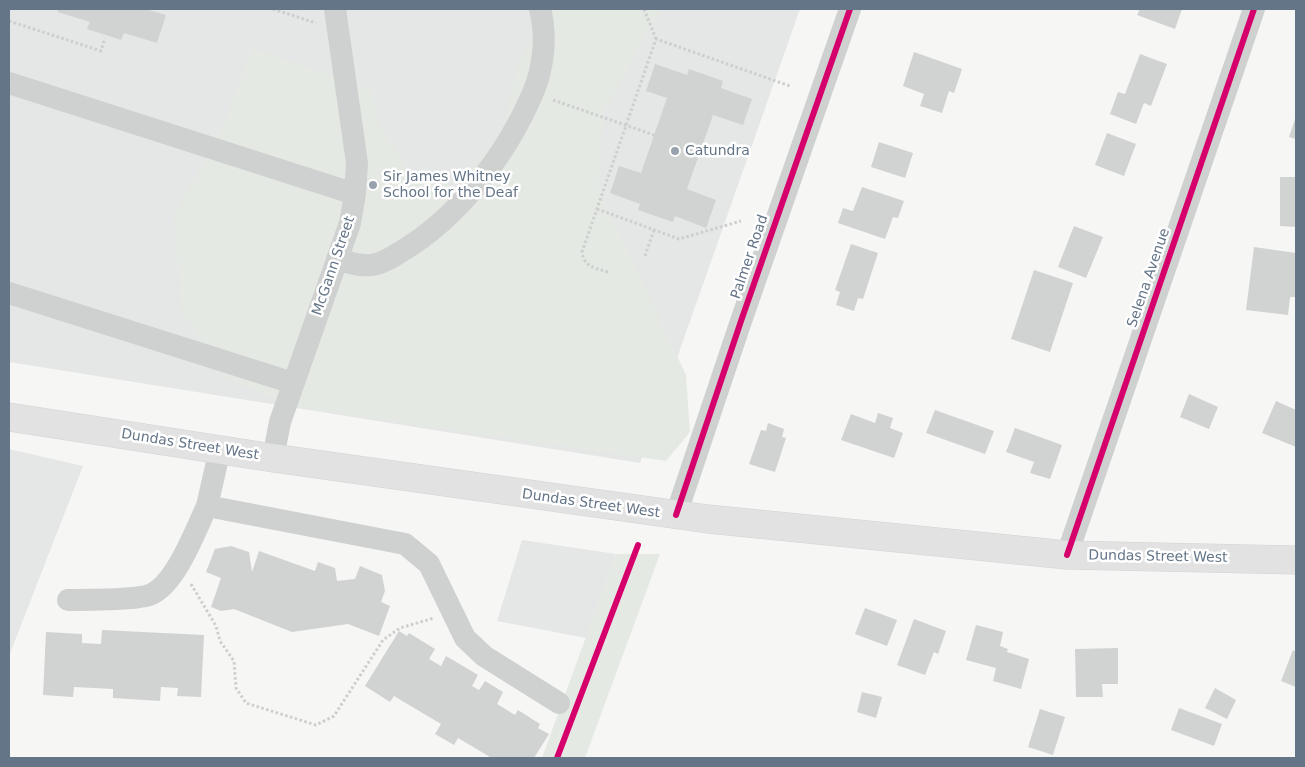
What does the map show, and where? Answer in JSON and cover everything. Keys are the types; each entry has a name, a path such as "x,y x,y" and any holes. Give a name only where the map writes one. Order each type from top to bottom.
{"main road":[{"name":"Dundas Street West","path":"9,417 273,458 676,515 1067,555 1296,560"}],"street":[{"path":"337,258 354,265 372,265 389,259 417,242 452,211 484,176 511,136 533,94 543,55 544,24 540,9"},
{"name":"Palmer Road","path":"676,515 740,320 850,9"},
{"name":"Selena Avenue","path":"1067,555 1254,9"},
{"name":"McGann Street","path":"273,458 280,422 350,223 356,194 357,163 336,19"},
{"path":"9,83 356,194"},
{"path":"9,293 293,383"},
{"path":"68,600 147,596 162,588 179,564 207,506 220,450"},
{"path":"207,506 405,544 429,564 465,638 484,656 558,703"}],"path":[{"path":"273,9 336,19"},
{"path":"608,272 588,266 583,259 582,252 656,39 642,9"},
{"path":"9,21 101,51 105,38"},
{"path":"656,39 790,86"},
{"path":"533,94 654,135"},
{"path":"597,210 679,239 741,221"},
{"path":"645,256 654,230"},
{"path":"179,564 216,626 220,641 234,661 236,688 246,703 316,725 334,716 383,640 392,631 453,613"}],"shaded area":[{"name":"Sir James Whitney School for the Deaf","path":"9,9 800,9 640,463 9,362"},
{"path":"562,9 661,9 603,113 598,188 686,375 690,432 666,461 293,407 228,379 182,312 174,217 226,119 252,48 373,90 377,121 412,174 459,188 504,126 517,67 545,13"},
{"path":"9,449 83,466 9,656"},
{"path":"522,540 616,554 586,638 497,621"},
{"path":"616,554 660,554 585,758 542,758"}],"building":[{"path":"58,9 145,9 166,15 157,43 124,33 121,40 87,29 90,22 58,12"},
{"path":"1140,9 1182,9 1175,29 1137,15"},
{"path":"914,52 962,69 954,93 949,91 942,113 920,106 924,94 903,86"},
{"path":"1140,54 1167,64 1151,106 1144,103 1136,124 1110,114 1118,92 1125,94"},
{"name":"Catundra","path":"655,64 687,75 689,69 723,81 721,88 752,99 743,125 713,115 687,189 716,200 706,228 675,216 673,222 638,210 640,204 610,193 619,166 641,173 667,98 646,91"},
{"path":"1296,116 1296,139 1289,137"},
{"path":"1107,133 1136,144 1124,176 1095,165"},
{"path":"879,142 913,153 905,178 871,167"},
{"path":"1280,177 1296,177 1296,227 1280,226"},
{"path":"862,187 904,201 898,218 893,217 885,239 838,223 843,208 853,211"},
{"path":"1074,226 1103,237 1086,278 1058,267"},
{"path":"851,244 878,253 863,299 858,298 854,311 836,305 840,292 835,290"},
{"path":"1254,247 1296,253 1296,297 1290,297 1288,315 1246,310"},
{"path":"1034,270 1073,283 1050,352 1011,339"},
{"path":"1189,394 1218,407 1209,429 1180,417"},
{"path":"1276,401 1296,410 1296,447 1262,433"},
{"path":"935,410 994,431 985,454 926,433"},
{"path":"878,413 893,418 890,428 903,433 894,458 841,440 851,414 875,423"},
{"path":"768,423 784,429 782,437 786,438 775,472 749,464 761,430 766,431"},
{"path":"1015,428 1062,445 1050,479 1030,473 1034,462 1006,452"},
{"path":"231,546 249,552 252,572 259,551 315,571 318,562 335,568 337,581 355,579 360,566 382,575 385,591 381,602 390,606 379,636 348,624 292,632 234,609 221,611 211,607 221,578 206,572 215,549"},
{"path":"865,608 897,620 887,646 855,634"},
{"path":"914,619 946,631 938,654 934,652 925,675 897,665"},
{"path":"976,625 1003,632 1000,646 1008,649 1007,652 1029,659 1021,689 993,681 996,668 966,660"},
{"path":"102,630 204,635 201,697 177,696 178,688 161,687 160,701 113,698 113,689 74,687 73,697 43,695 46,632 82,634 82,643 101,644"},
{"path":"399,631 407,636 409,633 435,649 429,659 441,666 446,656 478,675 472,686 479,690 485,681 503,692 497,704 515,715 518,710 540,724 538,728 549,734 534,758 489,758 458,738 454,745 435,734 441,724 394,696 390,702 365,686"},
{"path":"1118,648 1118,684 1102,684 1103,697 1076,697 1075,649"},
{"path":"1293,650 1296,652 1296,687 1281,681"},
{"path":"1215,688 1236,700 1227,719 1205,708"},
{"path":"862,692 882,697 876,718 857,712"},
{"path":"1179,708 1222,724 1214,746 1171,730"},
{"path":"1040,709 1065,717 1053,755 1028,747"}],"cycle path":[{"path":"676,515 741,321 850,9"},
{"path":"1067,555 1254,9"},
{"path":"557,758 638,545"}],"place":[{"name":"Catundra","path":"675,151"},
{"name":"Sir James Whitney School for the Deaf","path":"373,185"}]}
